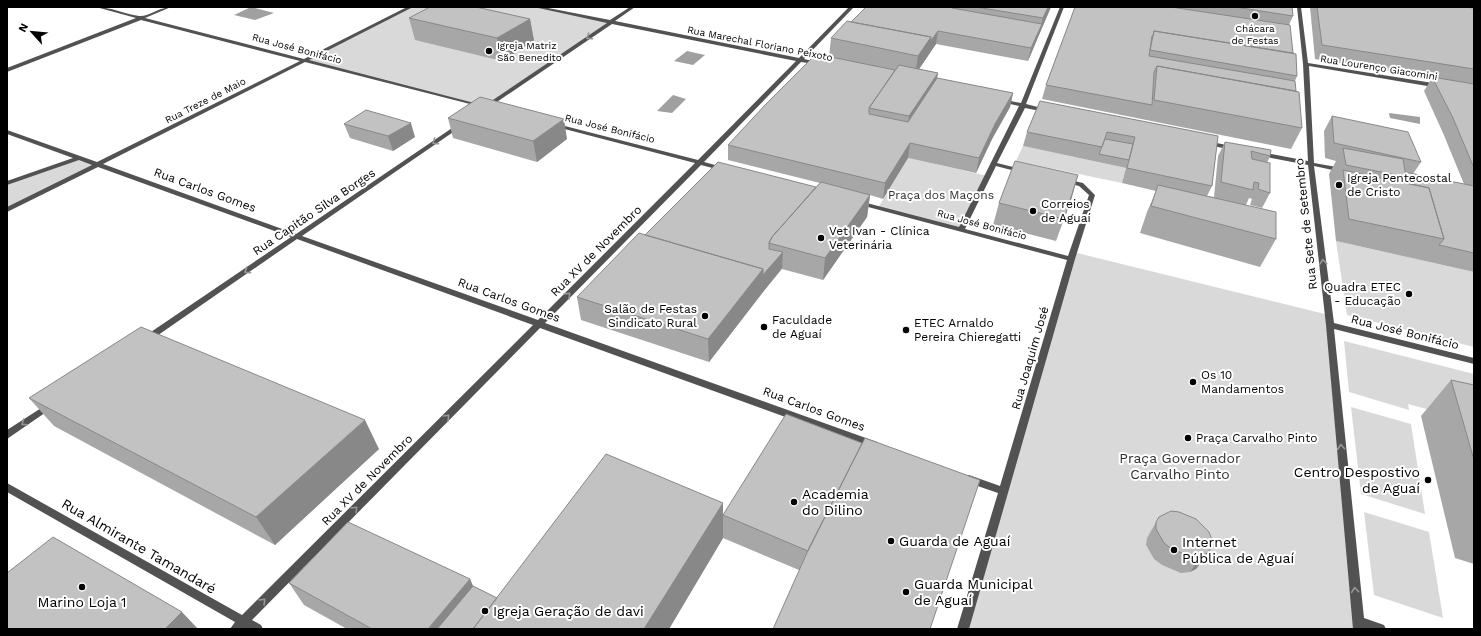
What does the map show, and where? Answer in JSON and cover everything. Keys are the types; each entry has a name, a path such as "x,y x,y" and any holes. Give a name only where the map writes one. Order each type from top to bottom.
{"street":[{"name":"Rua José Bonifácio","path":"98,7 493,110"},
{"path":"7,70 170,7"},
{"name":"Rua Treze de Maio","path":"7,210 411,7"},
{"name":"Rua Marechal Floriano Peixoto","path":"536,7 823,65"},
{"path":"479,112 633,7"},
{"name":"Rua XV de Novembro","path":"240,625 852,7"},
{"path":"962,230 1023,105 1062,7"},
{"name":"Rua Sete de Setembro","path":"1299,7 1306,64 1311,164 1330,326 1358,625"},
{"path":"1293,32 1301,33"},
{"name":"Rua Lourenço Giacomini","path":"1306,64 1444,87"},
{"path":"992,99 1056,112"},
{"name":"Rua Capitão Silva Borges","path":"139,345 466,121"},
{"name":"Rua José Bonifácio","path":"547,123 731,170"},
{"name":"Rua Carlos Gomes","path":"7,132 883,448"},
{"path":"1203,142 1241,150"},
{"path":"1257,153 1345,171"},
{"path":"7,182 80,158"},
{"path":"994,164 1030,173"},
{"name":"Rua Joaquim José","path":"963,629 1071,259 1092,195 1081,184 1060,179"},
{"name":"Rua José Bonifácio","path":"854,202 1071,259"},
{"name":"Rua José Bonifácio","path":"1330,326 1474,361"},
{"path":"7,435 53,403"},
{"path":"958,475 1003,492"},
{"name":"Rua Almirante Tamandaré","path":"7,487 240,625 257,629"},
{"path":"1358,625 1380,629"}],"green space":[{"path":"411,7 536,7 611,22 485,108 304,61"},
{"path":"1023,146 1126,168 1122,183 1016,161"},
{"path":"79,158 97,165 7,210 7,183"},
{"name":"Praça dos Maçons","path":"908,158 988,176 961,230 878,208"},
{"name":"Quadra ETEC - Educação","path":"1336,241 1474,272 1474,347 1347,315"},
{"name":"Praça Governador Carvalho Pinto","path":"1073,252 1329,315 1359,629 963,629"},
{"path":"1344,341 1474,374 1474,422 1408,404 1409,410 1349,392"},
{"path":"1351,407 1411,424 1425,514 1361,494"},
{"path":"1364,512 1429,532 1443,618 1374,595"}],"shaded area":[{"path":"251,7 274,13 255,20 234,15"},
{"path":"687,51 705,55 693,65 674,61"},
{"path":"673,95 686,99 672,113 657,111"},
{"path":"1389,113 1420,117 1420,124 1390,118"}],"building":[{"path":"430,7 476,7 530,19 497,38 409,18"},
{"path":"866,7 953,7 952,8 1042,24 1031,48 938,31 930,42 931,37 851,22"},
{"path":"976,7 1048,7 1043,18"},
{"path":"1075,7 1171,7 1290,25 1293,53 1154,31 1149,56 1295,81 1296,91 1157,66 1154,72 1152,105 1046,85"},
{"path":"1235,7 1292,7 1293,16"},
{"path":"1317,7 1474,8 1474,69 1322,45"},
{"path":"847,21 931,37 918,56 831,38"},
{"path":"1154,31 1296,54 1297,76 1150,50"},
{"path":"816,54 895,70 869,108 869,114 908,122 937,78 1013,93 995,124 979,158 910,143 885,183 728,145"},
{"path":"899,65 938,73 909,116 869,108"},
{"path":"1157,66 1299,92 1302,128 1154,100"},
{"path":"1432,77 1474,84 1474,168 1453,118"},
{"path":"480,97 564,119 533,141 448,118"},
{"path":"1040,101 1218,136 1212,186 1127,168 1135,137 1107,132 1102,147 1027,132"},
{"path":"366,110 411,123 388,136 344,124"},
{"path":"1332,116 1408,132 1421,162 1334,143"},
{"path":"1105,139 1133,144 1129,160 1099,154"},
{"path":"1225,142 1271,150 1270,156 1251,151 1252,159 1270,163 1270,193 1258,189 1259,183 1254,182 1253,190 1221,182"},
{"path":"1343,148 1403,159 1406,177 1346,165"},
{"path":"1015,161 1078,175 1064,219 999,203"},
{"path":"718,162 816,187 772,237 769,243 769,249 783,252 763,275 763,269 645,235"},
{"path":"1343,170 1429,188 1444,239 1349,219"},
{"path":"1405,172 1474,186 1474,253 1439,245 1444,239 1429,188 1403,182 1406,177"},
{"path":"821,182 870,195 825,258 769,243 772,237"},
{"path":"1158,185 1276,212 1276,239 1151,206"},
{"path":"639,233 763,269 708,339 577,297"},
{"path":"141,327 365,420 256,517 29,398"},
{"path":"1451,380 1474,385 1474,460"},
{"name":"Academia do Dilino","path":"786,414 862,443 808,551 723,515"},
{"name":"Guarda de Aguaí","path":"865,438 980,480 930,629 773,629 810,546"},
{"path":"606,454 723,503 644,629 473,629"},
{"path":"1171,511 1179,512 1196,519 1209,532 1212,540 1212,547 1207,553 1201,556 1192,557 1172,549 1164,543 1156,529 1156,522 1159,517"},
{"path":"348,522 470,579 428,629 372,629 289,583"},
{"name":"Marino Loja 1","path":"53,537 182,612 165,629 7,629 7,573"},
{"path":"473,586 497,598 473,629 437,629"}],"place":[{"name":"Chácara de Festas","path":"1255,16"},
{"name":"Igreja Matriz São Benedito","path":"489,51"},
{"name":"Igreja Pentecostal de Cristo","path":"1339,185"},
{"name":"Correios de Aguaí","path":"1033,211"},
{"name":"Vet Ivan - Clínica Veterinária","path":"821,238"},
{"name":"Quadra ETEC - Educação","path":"1409,294"},
{"name":"Salão de Festas Sindicato Rural","path":"705,316"},
{"name":"Faculdade de Aguaí","path":"764,327"},
{"name":"ETEC Arnaldo Pereira Chieregatti","path":"906,330"},
{"name":"Os 10 Mandamentos","path":"1193,382"},
{"name":"Praça Carvalho Pinto","path":"1188,438"},
{"name":"Centro Despostivo de Aguaí","path":"1428,480"},
{"name":"Academia do Dilino","path":"794,502"},
{"name":"Guarda de Aguaí","path":"891,541"},
{"name":"Internet Pública de Aguaí","path":"1174,550"},
{"name":"Marino Loja 1","path":"82,587"},
{"name":"Guarda Municipal de Aguaí","path":"906,592"},
{"name":"Igreja Geração de davi","path":"485,611"}]}
